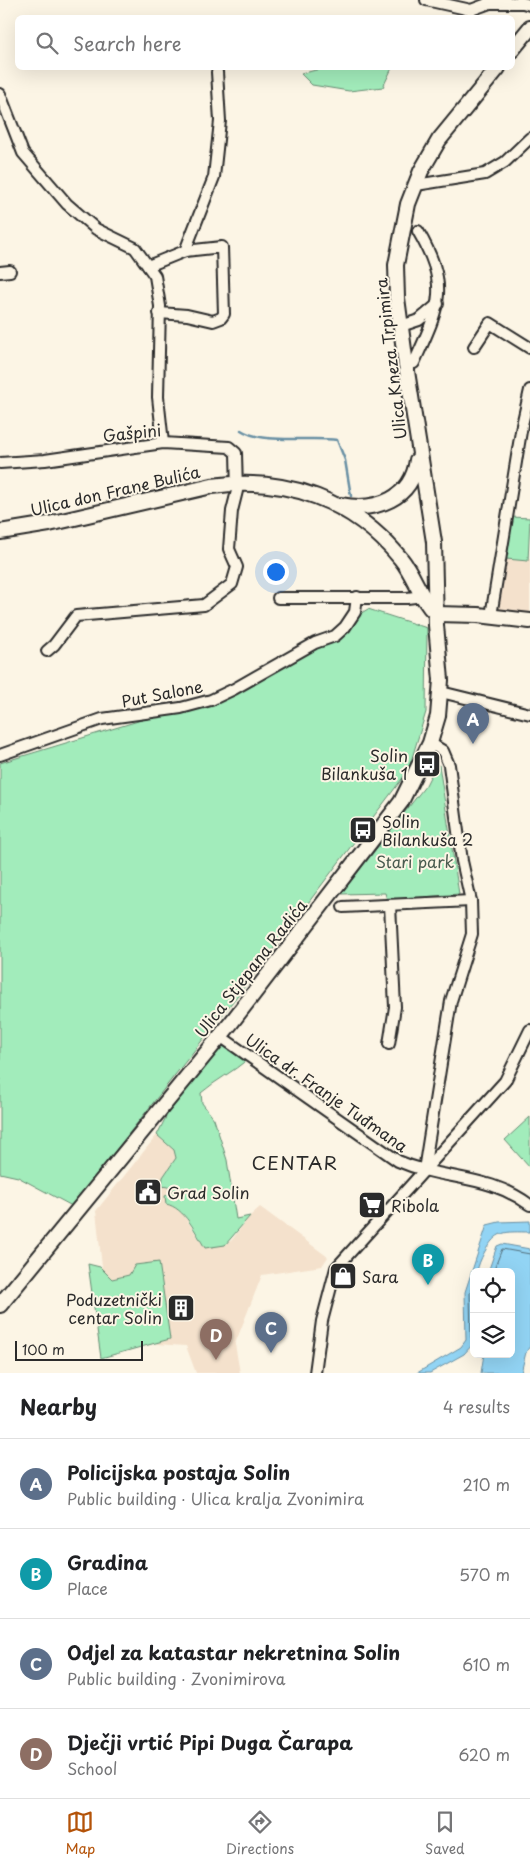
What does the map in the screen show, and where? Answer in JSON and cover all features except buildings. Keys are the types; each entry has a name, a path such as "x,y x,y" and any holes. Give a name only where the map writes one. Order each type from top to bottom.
{"main road":[{"path":"515,46 530,28"},
{"name":"Ulica Kneza Trpimira","path":"436,614 434,542 418,449 401,326 396,265 408,204 439,140 496,70"},
{"name":"Ulica don Frane Bulića","path":"0,532 49,524 162,497 238,483 272,485 353,507 377,506 391,501 400,493 414,474 418,449"},
{"path":"400,493 415,494 427,501"},
{"name":"Ulica don Frane Bulića","path":"337,504 365,524 395,552 412,574 423,596 436,614"},
{"path":"436,614 491,616 530,621"},
{"name":"Ulica Stjepana Radića","path":"0,1305 220,1036 401,802 430,744 438,716 441,692 436,614"}],"street":[{"path":"426,0 471,10 490,1 530,5"},
{"path":"185,251 214,177 220,121 216,72"},
{"path":"0,94 23,153 67,204 96,229 135,248 155,276 159,313 158,397 163,443"},
{"path":"416,185 485,174 505,162 530,138"},
{"path":"414,364 435,316 440,281 431,253 418,231"},
{"path":"148,266 185,251 222,247 224,314 221,318 213,321 187,315 159,313"},
{"path":"401,326 419,320 438,304"},
{"path":"474,347 490,323 530,348"},
{"path":"491,616 522,425 530,390"},
{"name":"Gašpini","path":"0,463 45,460 163,443 229,447 236,453 238,483"},
{"path":"47,651 54,645 76,616 204,605 232,584 237,567 230,548 232,511 238,483"},
{"path":"278,598 415,598 423,596"},
{"name":"Put Salone","path":"0,755 102,719 181,708 211,700 316,643 335,636 345,627 355,612 357,597"},
{"path":"441,692 530,714"},
{"path":"424,1170 451,1001 470,944 471,901 462,860 449,764 443,751 430,744"},
{"path":"343,907 471,901"},
{"path":"389,1044 394,1007 390,905"},
{"path":"315,1373 322,1322 336,1268 505,1081 530,1030"},
{"name":"Ulica dr. Franje Tuđmana","path":"220,1036 398,1161 424,1170 495,1185 530,1205"}],"shaded area":[{"path":"530,558 530,613 499,609 505,559"},
{"path":"157,1135 174,1150 176,1158 163,1177 164,1187 173,1188 173,1193 165,1196 171,1205 183,1214 205,1248 231,1241 250,1216 260,1207 328,1257 322,1266 262,1275 235,1344 240,1373 196,1373 186,1346 156,1344 168,1329 129,1275 112,1279 100,1267 102,1267 96,1211"}],"green space":[{"path":"316,70 391,70 383,87 349,91 312,85 301,74"},
{"path":"512,517 530,518 528,561 506,559"},
{"path":"368,609 427,628 426,712 408,771 252,977 72,1206 18,1177 0,1173 0,763 181,708 281,662"},
{"name":"Stari park","path":"436,765 439,765 459,894 387,900 385,893 341,894 426,785"},
{"path":"223,1043 248,1059 201,1093 202,1103 214,1119 227,1160 236,1219 250,1216 225,1245 205,1248 194,1229 179,1210 166,1204 165,1196 173,1192 173,1188 162,1186 163,1177 176,1158 174,1150 157,1135 171,1107"},
{"path":"530,1117 530,1168 505,1140"},
{"path":"159,1262 170,1339 101,1358 88,1264 100,1267 112,1279 129,1275 135,1265"}],"water":[{"path":"530,1221 530,1232 508,1232 498,1236 484,1253 478,1268 473,1268 487,1225 499,1222"},
{"path":"502,1244 530,1249 530,1346 526,1352 521,1373 481,1373 483,1358 515,1358 515,1268 489,1268 497,1246"},
{"path":"470,1277 470,1347 464,1354 430,1373 417,1373 461,1347 466,1340 465,1292"}],"waterway":[{"path":"241,430 251,435 274,439 337,440 345,460 351,496"}],"place":[{"name":"Policijska postaja Solin","path":"473,744"},
{"name":"Solin Bilankuša 1","path":"427,764"},
{"name":"Solin Bilankuša 2","path":"363,830"},
{"name":"Grad Solin","path":"148,1192"},
{"name":"Ribola","path":"372,1205"},
{"name":"Sara","path":"343,1276"},
{"name":"Gradina","path":"428,1285"},
{"name":"Poduzetnički centar Solin","path":"181,1308"},
{"name":"Odjel za katastar nekretnina Solin","path":"271,1353"},
{"name":"Dječji vrtić Pipi Duga Čarapa","path":"216,1360"}],"district":[{"name":"CENTAR","path":"295,1162"}]}
